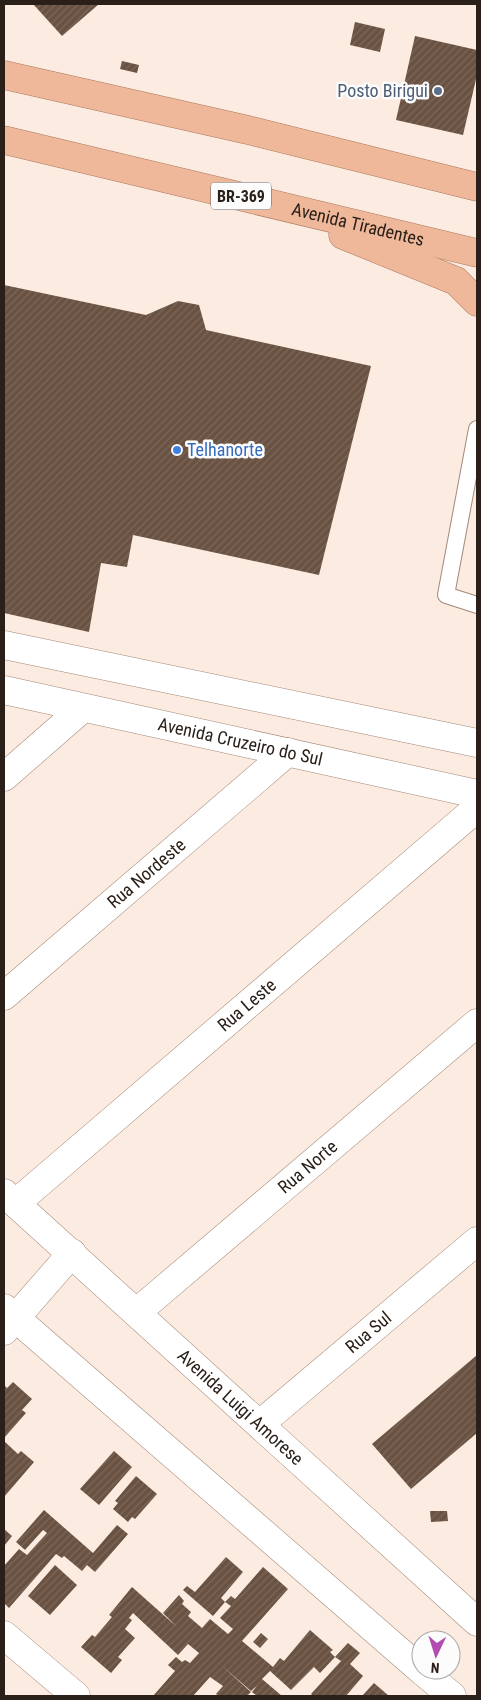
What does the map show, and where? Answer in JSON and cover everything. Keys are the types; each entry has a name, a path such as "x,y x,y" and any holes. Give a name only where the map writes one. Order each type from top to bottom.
{"highway":[{"path":"4,75 248,130 477,187"},
{"name":"Avenida Tiradentes","path":"4,140 477,253"},
{"path":"246,197 428,268 456,282 477,302"}],"street":[{"path":"4,645 477,743"},
{"name":"Avenida Cruzeiro do Sul","path":"4,690 477,794"},
{"path":"4,777 83,708"},
{"name":"Rua Nordeste","path":"4,996 288,752"},
{"name":"Rua Leste","path":"10,1198 477,808"},
{"name":"Rua Norte","path":"137,1312 477,1023"},
{"name":"Avenida Luigi Amorese","path":"10,1198 477,1622"},
{"name":"Rua Sul","path":"260,1424 477,1241"},
{"path":"72,1253 8,1319 411,1662"},
{"path":"4,1635 76,1696"},
{"path":"433,1680 452,1696"}],"lane":[{"path":"477,428 446,595 477,605"}],"building":[{"path":"33,4 99,4 62,36"},
{"path":"355,22 385,29 380,52 350,45"},
{"name":"Posto Birigui","path":"415,36 477,50 477,75 463,135 396,120"},
{"path":"122,61 139,65 137,73 120,69"},
{"name":"Telhanorte","path":"4,285 146,315 178,301 199,305 206,330 371,366 319,575 133,535 127,567 101,563 89,632 4,613"},
{"path":"477,1355 477,1433 411,1489 372,1444"},
{"path":"13,1382 32,1399 22,1410 26,1413 4,1438 4,1385 7,1388"},
{"path":"4,1441 18,1454 21,1451 34,1462 4,1497"},
{"path":"114,1451 132,1467 99,1505 80,1489"},
{"path":"136,1476 157,1494 135,1519 132,1517 128,1522 113,1509 118,1503 115,1501"},
{"path":"44,1510 93,1553 117,1525 128,1534 95,1572 87,1565 82,1571 64,1556 62,1558 56,1554 9,1608 4,1603 4,1566 19,1549 27,1555 47,1533 43,1530 25,1550 16,1542"},
{"path":"430,1511 447,1511 448,1521 431,1522"},
{"path":"4,1529 12,1536 4,1546"},
{"path":"226,1557 243,1572 221,1598 225,1602 213,1616 183,1590 187,1586 195,1592"},
{"path":"55,1565 77,1585 50,1615 28,1596"},
{"path":"263,1567 288,1589 242,1641 273,1667 280,1658 284,1661 310,1630 333,1650 330,1652 335,1657 320,1673 314,1667 291,1690 270,1671 262,1679 282,1696 257,1696 252,1692 257,1686 251,1691 221,1665 251,1692 247,1696 219,1696 216,1694 223,1686 210,1677 193,1696 153,1696 175,1671 168,1665 176,1657 182,1662 185,1660 190,1663 199,1653 188,1644 178,1655 133,1613 129,1618 132,1620 125,1629 135,1638 118,1657 122,1660 111,1673 81,1647 92,1635 95,1637 112,1617 109,1615 132,1587 177,1627 163,1613 179,1595 184,1601 182,1604 191,1612 188,1616 202,1628 210,1619 228,1634 233,1629 220,1618 231,1606 225,1602 231,1596 235,1599"},
{"path":"261,1633 268,1639 260,1648 253,1642"},
{"path":"348,1643 360,1653 350,1664 363,1676 346,1696 313,1696 311,1694 341,1661 335,1657"},
{"path":"374,1683 389,1696 362,1696"}],"place":[{"name":"Posto Birigui","path":"438,91"},
{"name":"Telhanorte","path":"177,450"}]}
